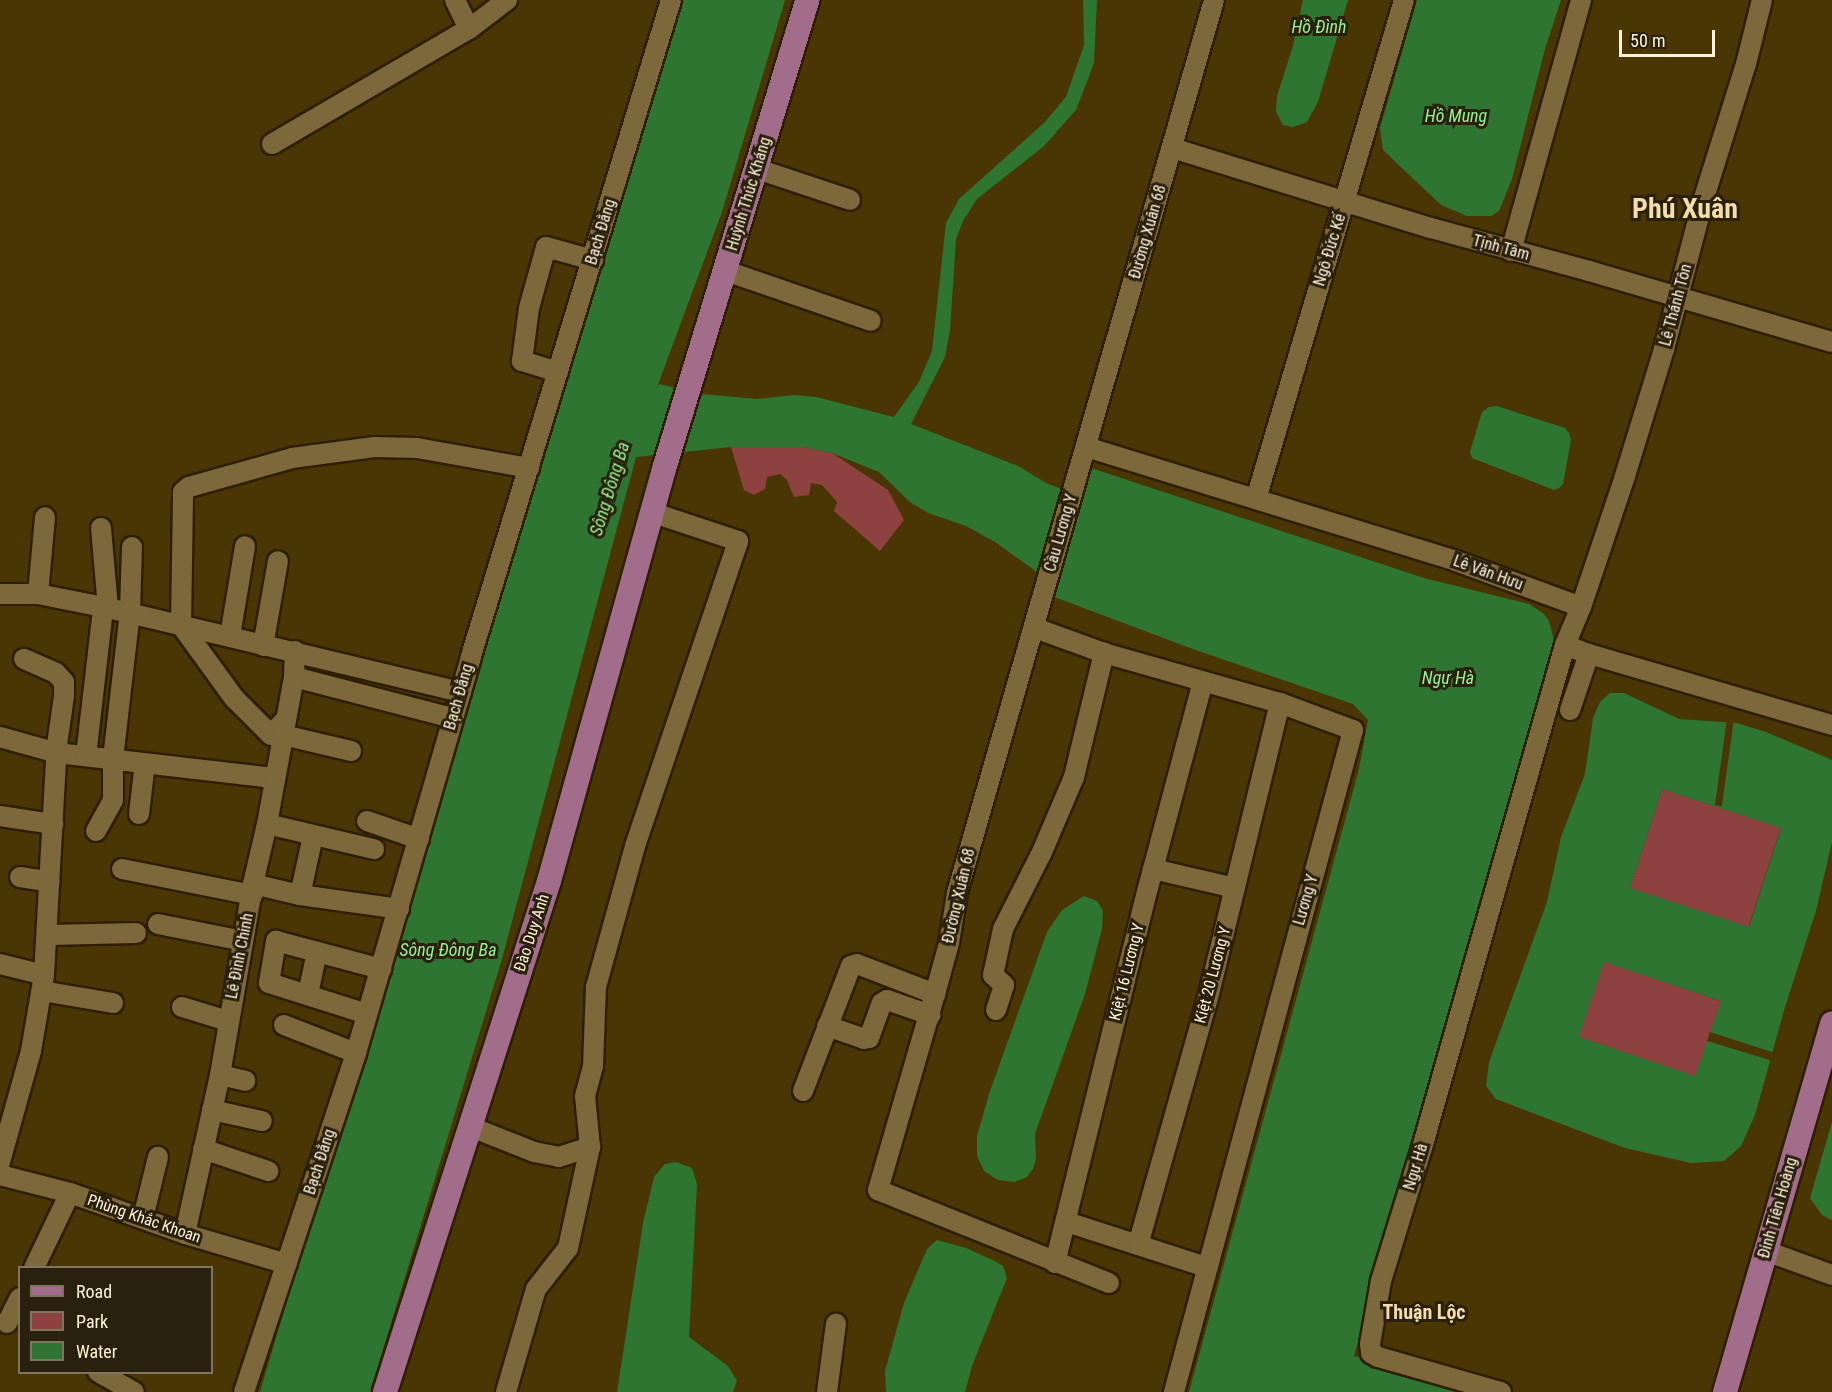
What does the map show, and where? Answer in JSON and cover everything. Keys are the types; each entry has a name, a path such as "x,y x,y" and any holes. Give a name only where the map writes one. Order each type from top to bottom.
{"main road":[{"name":"Huỳnh Thúc Kháng","path":"664,469 807,0"},
{"name":"Đào Duy Anh","path":"385,1392 549,881 664,469"},
{"name":"Đinh Tiên Hoàng","path":"1725,1392 1832,1023"}],"street":[{"path":"455,0 469,29"},
{"path":"272,144 469,29 507,0"},
{"name":"Bạch Đằng","path":"243,1392 356,1053 453,718 671,0"},
{"name":"Đường Xuân 68","path":"1084,455 1214,0"},
{"name":"Ngô Đức Kế","path":"1256,500 1404,0"},
{"path":"1511,251 1581,0"},
{"name":"Lê Thánh Tôn","path":"1581,607 1625,476 1678,297 1703,201 1746,64 1762,0"},
{"name":"Tịnh Tâm","path":"1172,148 1344,203 1832,342"},
{"path":"757,169 850,200"},
{"path":"558,372 522,361 528,308 546,247 593,260"},
{"path":"726,271 871,321"},
{"path":"351,751 284,728 271,735 234,698 181,625 183,492 189,487 292,458 374,447 417,448 529,468"},
{"name":"Lê Văn Hưu","path":"1084,455 1256,500 1456,561 1581,607"},
{"name":"Cầu Lương Y","path":"1042,602 1084,455"},
{"path":"506,1392 536,1288 568,1248 590,1147 585,1096 593,1067 596,987 635,846 738,540 651,512"},
{"path":"38,594 45,517"},
{"path":"86,756 106,608 101,528"},
{"path":"230,636 245,546"},
{"path":"96,831 113,800 113,759 130,613 132,547"},
{"path":"263,646 278,561"},
{"path":"0,594 38,594 130,613 461,692"},
{"name":"Đường Xuân 68","path":"1042,602 957,893 949,943 930,1015 878,1190 1055,1263"},
{"path":"1581,607 1564,645 1832,725"},
{"name":"Lương Y","path":"1035,628 1104,653 1280,703 1353,730 1173,1392"},
{"name":"Ngự Hà","path":"1501,1392 1378,1358 1371,1353 1370,1344 1382,1281 1424,1141 1564,645"},
{"name":"Lê Đình Chinh","path":"185,1234 232,1031 243,941 294,677 295,651"},
{"path":"996,1010 1004,985 993,975 1003,929 1042,852 1074,777 1104,653"},
{"path":"1570,710 1589,654"},
{"path":"0,1162 32,1051 43,983 48,935 57,753 64,682 56,673 24,659"},
{"path":"294,677 453,718"},
{"name":"Kiệt 16 Lương Y","path":"1055,1263 1153,869 1203,682"},
{"name":"Kiệt 20 Lương Y","path":"1138,1245 1208,998 1280,703"},
{"path":"0,737 57,753 274,778"},
{"path":"139,814 146,763"},
{"path":"0,816 53,824"},
{"path":"368,821 419,839"},
{"path":"267,824 374,849"},
{"path":"300,895 314,836"},
{"path":"122,869 253,890 399,909"},
{"path":"1153,869 1235,888"},
{"path":"20,877 50,882"},
{"path":"158,924 243,941"},
{"path":"48,935 136,933"},
{"path":"367,1014 269,983 276,941 381,969"},
{"path":"308,994 317,952"},
{"path":"803,1091 846,972 856,963 935,994"},
{"path":"0,964 43,983 113,1003"},
{"path":"827,1026 868,1038 882,1003 886,1000 930,1015"},
{"path":"182,1007 232,1031"},
{"path":"284,1025 356,1053"},
{"path":"220,1075 246,1081"},
{"path":"212,1110 262,1120"},
{"path":"471,1127 534,1152 559,1157 590,1147"},
{"path":"203,1149 268,1171"},
{"path":"143,1218 158,1157"},
{"name":"Phùng Khắc Khoan","path":"0,1175 70,1193 185,1234 287,1264"},
{"path":"35,1266 70,1193"},
{"path":"1066,1222 1206,1267"},
{"path":"1766,1251 1832,1275"},
{"path":"1055,1263 1109,1283"},
{"path":"9,1324 18,1303"},
{"path":"827,1392 836,1324"},
{"path":"102,1374 134,1392"}],"green space":[{"path":"731,447 803,447 832,453 888,490 904,520 880,551 834,511 837,502 822,485 811,483 809,495 794,497 787,480 780,474 767,477 765,489 754,495 744,490"},
{"path":"1662,789 1781,828 1748,927 1630,889"},
{"path":"1604,961 1721,1001 1695,1077 1578,1037"}],"water":[{"name":"Sông Đông Ba","path":"681,0 785,0 722,212 656,390 659,384 702,394 757,399 794,395 816,397 894,417 919,382 932,351 946,223 959,199 1044,123 1066,97 1084,45 1083,0 1097,0 1094,63 1076,110 1044,146 977,199 963,221 956,239 950,330 945,357 911,424 1018,466 1048,484 1062,489 1072,485 1088,467 1424,578 1529,604 1544,614 1549,621 1554,640 1354,1356 1470,1392 1189,1392 1359,769 1368,720 1353,704 1190,648 1049,595 1037,572 995,542 966,526 928,513 910,502 879,472 832,453 803,447 731,447 636,457 502,959 370,1392 260,1392 438,789"},
{"name":"Hồ Đình","path":"1303,0 1348,0 1318,102 1307,122 1293,127 1283,125 1276,112 1277,96 1293,46"},
{"name":"Hồ Mung","path":"1417,0 1561,0 1545,49 1512,179 1499,211 1491,216 1467,216 1441,205 1383,150 1380,128"},
{"path":"1497,406 1565,428 1569,433 1571,440 1563,484 1559,488 1554,490 1472,458 1470,452 1482,412 1489,407"},
{"path":"1610,693 1624,693 1679,719 1737,723 1766,732 1832,760 1832,842 1816,911 1785,1007 1755,1115 1741,1146 1724,1161 1691,1163 1625,1148 1496,1099 1486,1086 1489,1062 1547,902 1561,837 1585,774 1593,718 1600,702","holes":["1662,789 1781,828 1749,927 1630,888","1604,962 1721,1001 1695,1076 1579,1037"]},
{"path":"1084,896 1097,901 1103,911 1102,929 1085,994 1035,1134 1036,1159 1033,1169 1027,1177 1015,1182 998,1180 984,1171 977,1156 977,1136 989,1094 1047,932 1062,910"},
{"path":"1832,1122 1832,1220 1822,1215 1810,1198"},
{"path":"676,1162 692,1168 697,1184 689,1337 728,1366 737,1381 733,1392 617,1392 643,1223 654,1177 665,1164"},
{"path":"937,1240 966,1248 995,1261 1003,1266 1007,1278 972,1366 965,1392 886,1392 885,1371 904,1303 927,1249"}],"pier":[{"path":"1727,719 1734,720 1722,806 1715,805"},
{"path":"1710,1032 1775,1053 1773,1061 1707,1041"}],"district":[{"name":"Phú Xuân","path":"1685,209"},
{"name":"Thuận Lộc","path":"1424,1312"}]}
